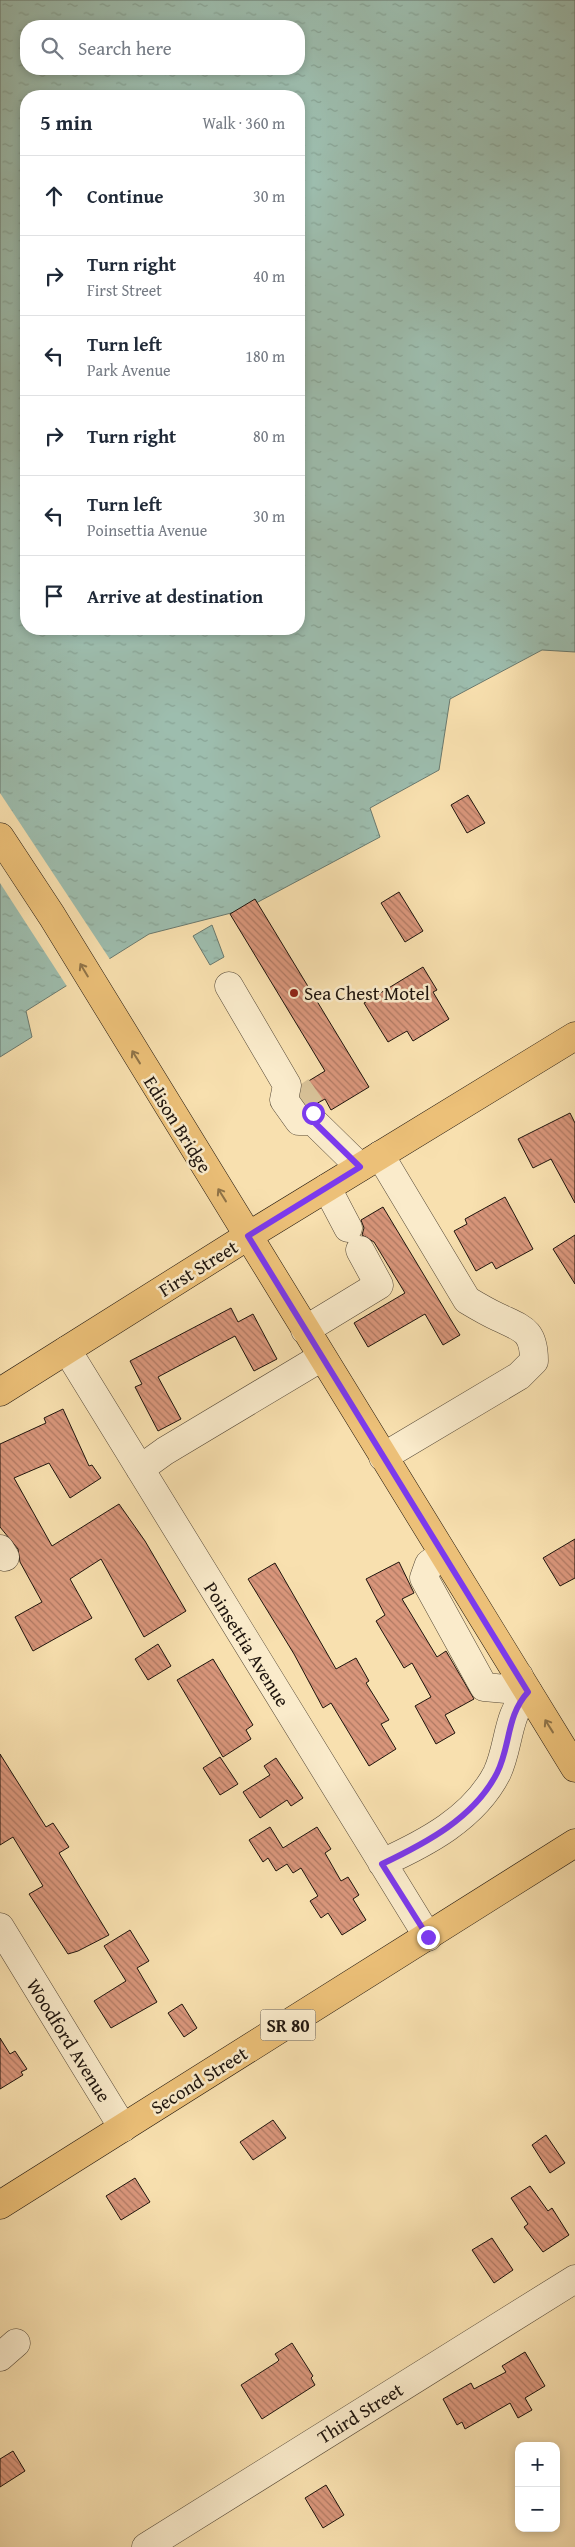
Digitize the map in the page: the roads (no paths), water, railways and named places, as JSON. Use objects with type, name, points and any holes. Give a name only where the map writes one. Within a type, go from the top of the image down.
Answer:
[{"type":"main road","name":"Edison Bridge","points":[[0,837],[52,916],[109,1012],[575,1768]]},
{"type":"main road","name":"First Street","points":[[0,1392],[370,1161],[573,1041]]},
{"type":"main road","name":"Second Street","points":[[0,2205],[575,1843]]},
{"type":"street","points":[[229,986],[302,1100],[370,1161],[467,1300],[482,1310],[520,1326],[529,1335],[534,1347],[534,1361],[519,1376],[383,1457]]},
{"type":"street","points":[[305,1330],[380,1285],[327,1188]]},
{"type":"street","name":"Poinsettia Avenue","points":[[67,1350],[428,1937]]},
{"type":"street","points":[[140,1469],[165,1451],[322,1357]]},
{"type":"street","points":[[382,1864],[427,1842],[473,1806],[497,1772],[523,1684]]},
{"type":"street","name":"Woodford Avenue","points":[[0,1927],[124,2128]]},
{"type":"street","name":"Third Street","points":[[146,2547],[575,2279]]},
{"type":"water","points":[[0,0],[575,0],[575,652],[542,650],[450,699],[439,770],[370,808],[380,837],[243,910],[149,934],[26,1011],[32,1037],[0,1057]]},
{"type":"water","points":[[212,925],[224,957],[210,965],[193,936]]},
{"type":"tunnel","points":[[297,1087],[311,1107]]},
{"type":"place","name":"Sea Chest Motel","points":[[294,993]]}]
